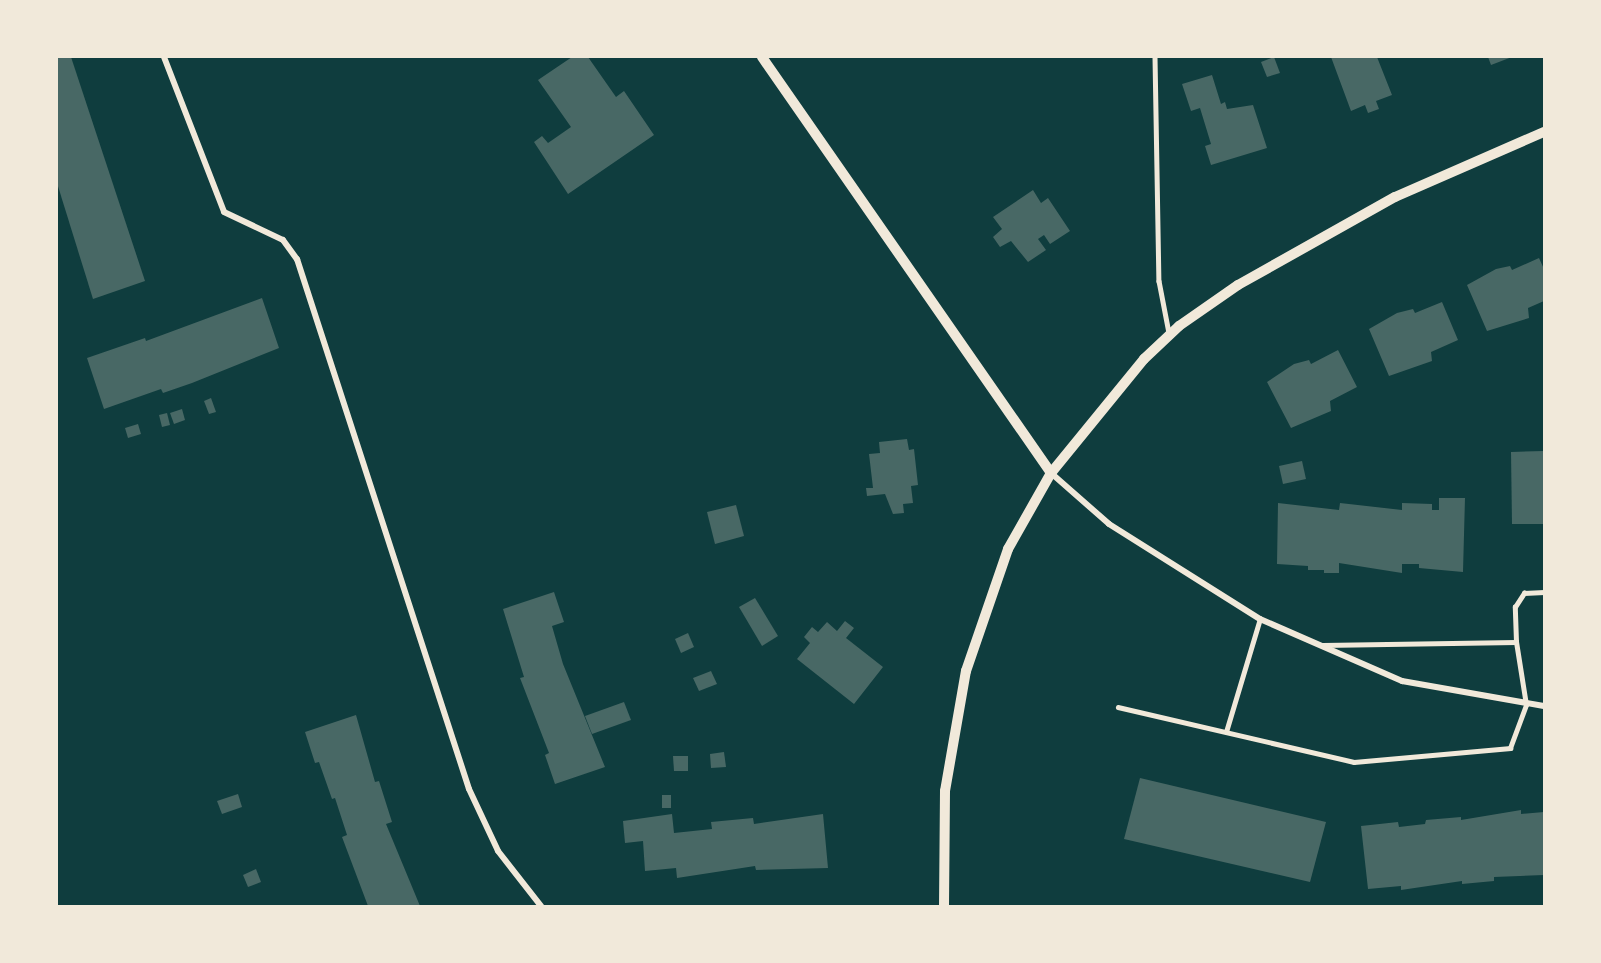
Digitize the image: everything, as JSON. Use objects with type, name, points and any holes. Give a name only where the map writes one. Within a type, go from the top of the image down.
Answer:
[{"type":"street","points":[[164,57],[224,212],[283,240],[297,260],[469,789],[498,851],[541,906]]},
{"type":"street","points":[[762,57],[1051,473],[1109,524],[1260,619],[1402,681],[1526,705],[1544,705]]},
{"type":"street","points":[[944,906],[945,791],[966,671],[1008,549],[1051,473],[1144,359],[1169,336],[1238,285],[1395,196],[1544,132]]},
{"type":"lane","points":[[1155,57],[1159,281],[1169,336]]},
{"type":"lane","points":[[1118,707],[1354,762],[1510,748],[1526,705],[1516,642],[1515,607],[1524,592],[1544,592]]},
{"type":"lane","points":[[1226,732],[1260,619]]},
{"type":"lane","points":[[1316,645],[1516,642]]},
{"type":"building","points":[[57,57],[71,57],[145,281],[93,299],[57,183]]},
{"type":"building","points":[[572,57],[588,57],[616,97],[624,91],[654,135],[568,194],[534,142],[542,136],[548,143],[571,127],[538,80]]},
{"type":"building","points":[[1274,57],[1280,73],[1267,77],[1261,62]]},
{"type":"building","points":[[1331,57],[1377,57],[1392,95],[1376,101],[1379,109],[1368,113],[1365,105],[1351,111]]},
{"type":"building","points":[[1488,57],[1512,57],[1491,65]]},
{"type":"building","points":[[1212,75],[1221,104],[1225,102],[1227,109],[1253,105],[1267,148],[1211,165],[1205,146],[1211,144],[1200,108],[1191,111],[1182,84]]},
{"type":"building","points":[[1033,190],[1041,203],[1048,198],[1070,231],[1050,244],[1044,235],[1038,239],[1046,250],[1028,262],[1011,241],[1000,247],[993,237],[1002,229],[993,217]]},
{"type":"building","points":[[1539,258],[1544,269],[1544,301],[1528,308],[1529,318],[1487,331],[1467,285],[1496,269],[1510,266],[1512,270]]},
{"type":"building","points":[[262,298],[279,348],[192,383],[163,393],[161,389],[104,409],[87,358],[145,338],[146,341]]},
{"type":"building","points":[[1442,302],[1458,340],[1431,352],[1432,361],[1389,376],[1369,329],[1397,313],[1413,309],[1415,313]]},
{"type":"building","points":[[1338,350],[1357,387],[1330,401],[1331,411],[1291,428],[1267,382],[1294,364],[1309,360],[1311,364]]},
{"type":"building","points":[[211,398],[216,412],[209,414],[204,401]]},
{"type":"building","points":[[182,409],[185,420],[174,424],[170,413]]},
{"type":"building","points":[[167,413],[170,425],[162,427],[159,415]]},
{"type":"building","points":[[138,424],[141,434],[128,438],[125,428]]},
{"type":"building","points":[[907,439],[909,450],[914,449],[918,485],[911,486],[913,503],[903,504],[904,513],[893,514],[885,494],[867,496],[866,488],[873,488],[869,454],[880,453],[879,442]]},
{"type":"building","points":[[1544,451],[1544,524],[1512,524],[1511,452]]},
{"type":"building","points":[[1302,461],[1306,479],[1283,484],[1279,466]]},
{"type":"building","points":[[1439,498],[1465,498],[1463,572],[1419,568],[1419,564],[1402,564],[1402,573],[1339,563],[1339,573],[1324,573],[1324,570],[1308,570],[1308,566],[1277,564],[1278,503],[1339,510],[1340,503],[1402,510],[1402,503],[1432,504],[1432,510],[1439,510]]},
{"type":"building","points":[[736,505],[744,536],[715,544],[707,512]]},
{"type":"building","points":[[554,592],[564,622],[552,626],[563,664],[605,767],[555,784],[545,755],[549,753],[520,678],[524,677],[503,609]]},
{"type":"building","points":[[755,598],[778,636],[762,646],[739,607]]},
{"type":"building","points":[[845,621],[854,628],[846,638],[883,667],[854,704],[797,659],[810,643],[804,637],[812,627],[818,632],[827,622],[837,631]]},
{"type":"building","points":[[688,633],[694,647],[681,653],[675,639]]},
{"type":"building","points":[[711,671],[717,684],[699,691],[693,678]]},
{"type":"building","points":[[624,702],[631,720],[592,734],[585,716]]},
{"type":"building","points":[[356,715],[375,782],[379,781],[392,822],[386,824],[420,906],[368,906],[342,837],[347,835],[335,798],[332,799],[319,762],[315,763],[305,732]]},
{"type":"building","points":[[724,752],[726,767],[711,768],[710,754]]},
{"type":"building","points":[[673,756],[688,756],[688,771],[674,771]]},
{"type":"building","points":[[1140,778],[1326,822],[1310,882],[1124,839]]},
{"type":"building","points":[[238,794],[242,807],[222,814],[217,801]]},
{"type":"building","points":[[662,795],[671,795],[671,808],[662,808]]},
{"type":"building","points":[[1521,810],[1521,814],[1544,812],[1544,875],[1494,877],[1494,881],[1462,884],[1462,881],[1401,890],[1401,886],[1368,889],[1361,826],[1398,822],[1399,827],[1425,824],[1426,820],[1461,817],[1461,820]]},
{"type":"building","points":[[672,814],[674,833],[712,829],[711,822],[753,818],[754,824],[823,814],[828,868],[756,870],[755,866],[677,878],[676,868],[645,871],[643,841],[625,843],[623,821]]},
{"type":"building","points":[[256,869],[261,882],[248,887],[243,875]]}]
